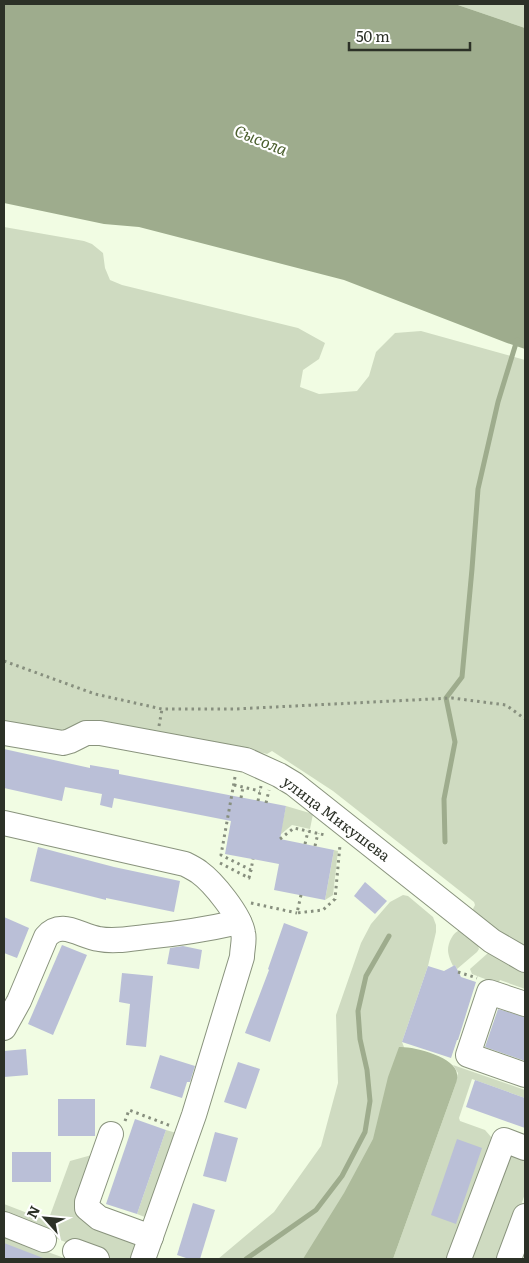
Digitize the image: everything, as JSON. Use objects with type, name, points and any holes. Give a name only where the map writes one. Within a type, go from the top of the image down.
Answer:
[{"type":"street","name":"улица Микушева","points":[[4,733],[63,743],[70,742],[86,733],[100,733],[246,760],[294,784],[492,941],[525,960]]},
{"type":"street","points":[[4,823],[185,864],[200,872],[214,887],[240,922],[244,933],[242,957],[188,1132],[143,1259]]},
{"type":"street","points":[[4,1028],[19,1001],[46,937],[52,930],[61,928],[98,939],[116,941],[195,932],[240,922]]},
{"type":"street","points":[[525,1004],[490,992],[468,1055],[525,1075]]},
{"type":"street","points":[[111,1134],[87,1208],[99,1218],[151,1237]]},
{"type":"street","points":[[459,1259],[504,1140],[525,1148]]},
{"type":"street","points":[[509,1259],[525,1216]]},
{"type":"street","points":[[4,1224],[44,1240]]},
{"type":"street","points":[[74,1251],[96,1259]]},
{"type":"path","points":[[4,661],[95,694],[162,709],[235,709],[452,698],[506,705],[525,719]]},
{"type":"path","points":[[236,777],[221,855],[251,870]]},
{"type":"path","points":[[234,786],[260,790]]},
{"type":"path","points":[[241,798],[243,787]]},
{"type":"path","points":[[280,839],[294,828],[326,835]]},
{"type":"path","points":[[305,844],[308,831]]},
{"type":"path","points":[[315,846],[318,833]]},
{"type":"path","points":[[301,895],[297,913],[323,910],[335,899],[341,840]]},
{"type":"path","points":[[216,861],[249,878],[253,859]]},
{"type":"path","points":[[111,1134],[119,1137],[129,1110],[188,1132]]},
{"type":"shaded area","points":[[455,4],[525,4],[525,28]]},
{"type":"shaded area","points":[[4,227],[92,244],[103,253],[105,268],[110,280],[122,285],[298,328],[325,343],[319,359],[303,370],[300,387],[319,394],[357,391],[369,376],[376,352],[395,333],[421,331],[525,360],[525,956],[471,913],[475,905],[474,902],[333,791],[272,751],[267,754],[247,749],[85,724],[71,726],[64,731],[4,721]]},
{"type":"shaded area","points":[[286,806],[313,814],[310,829],[292,825],[280,835]]},
{"type":"shaded area","points":[[334,850],[338,851],[333,895],[325,900]]},
{"type":"shaded area","points":[[403,895],[408,896],[433,917],[436,925],[428,966],[402,1042],[420,1088],[318,1259],[218,1259],[274,1212],[321,1146],[338,1083],[336,1015],[361,943],[371,924],[390,902]]},
{"type":"shaded area","points":[[460,930],[477,943],[479,949],[457,969],[452,964],[448,950],[451,938]]},
{"type":"shaded area","points":[[488,953],[492,953],[525,970],[525,989],[500,980],[496,988],[485,979],[472,974],[470,969]]},
{"type":"shaded area","points":[[399,1047],[414,1048],[442,1058],[455,1068],[457,1077],[393,1259],[303,1259],[344,1193],[373,1139],[388,1077]]},
{"type":"shaded area","points":[[453,1065],[525,1090],[525,1098],[472,1079],[459,1118],[460,1121],[485,1130],[492,1138],[447,1259],[393,1259],[455,1086],[458,1073]]},
{"type":"shaded area","points":[[166,1130],[180,1134],[150,1219],[137,1214]]},
{"type":"shaded area","points":[[506,1152],[525,1155],[525,1194],[501,1259],[466,1259]]},
{"type":"shaded area","points":[[99,1153],[80,1207],[137,1240],[133,1259],[111,1259],[4,1219],[4,1204],[48,1221],[70,1161]]},
{"type":"shaded area","points":[[4,1236],[67,1259],[4,1259]]},
{"type":"water","name":"Сысола","points":[[4,4],[455,4],[525,28],[525,349],[344,280],[139,227],[104,224],[4,203]]},
{"type":"building","points":[[4,749],[90,768],[90,765],[119,770],[119,774],[286,806],[280,839],[334,850],[325,900],[274,890],[279,864],[225,854],[231,821],[114,798],[112,808],[100,805],[102,794],[65,787],[62,801],[4,788]]},
{"type":"building","points":[[38,847],[114,867],[180,881],[174,912],[106,898],[106,900],[30,881]]},
{"type":"building","points":[[365,882],[387,901],[375,914],[354,896]]},
{"type":"building","points":[[4,917],[29,928],[17,958],[4,953]]},
{"type":"building","points":[[284,923],[308,932],[270,1042],[245,1033],[269,970]]},
{"type":"building","points":[[62,945],[87,955],[53,1035],[28,1024]]},
{"type":"building","points":[[183,946],[202,950],[199,969],[167,964],[170,948]]},
{"type":"building","points":[[455,965],[461,977],[476,982],[451,1058],[402,1042],[428,966],[444,971]]},
{"type":"building","points":[[122,973],[153,976],[146,1047],[126,1045],[130,1004],[119,1002]]},
{"type":"building","points":[[498,1009],[525,1017],[525,1061],[485,1047]]},
{"type":"building","points":[[26,1049],[28,1075],[4,1077],[4,1051]]},
{"type":"building","points":[[160,1055],[195,1066],[182,1098],[150,1088]]},
{"type":"building","points":[[238,1062],[260,1069],[246,1109],[224,1102]]},
{"type":"building","points":[[475,1080],[525,1098],[525,1128],[466,1107]]},
{"type":"building","points":[[58,1099],[95,1099],[95,1136],[58,1136]]},
{"type":"building","points":[[135,1119],[166,1130],[137,1214],[106,1204]]},
{"type":"building","points":[[215,1132],[238,1138],[226,1182],[203,1176]]},
{"type":"building","points":[[457,1139],[482,1148],[456,1224],[431,1215]]},
{"type":"building","points":[[12,1152],[51,1152],[51,1182],[12,1182]]},
{"type":"building","points":[[193,1203],[215,1210],[200,1259],[189,1259],[177,1255]]},
{"type":"building","points":[[4,1243],[43,1258],[43,1259],[4,1259]]},
{"type":"waterway","points":[[445,842],[444,799],[455,742],[446,698],[462,677],[478,489],[498,402],[517,340]]},
{"type":"waterway","points":[[246,1259],[316,1210],[342,1176],[365,1132],[370,1101],[367,1070],[360,1039],[358,1011],[366,976],[389,936]]}]
